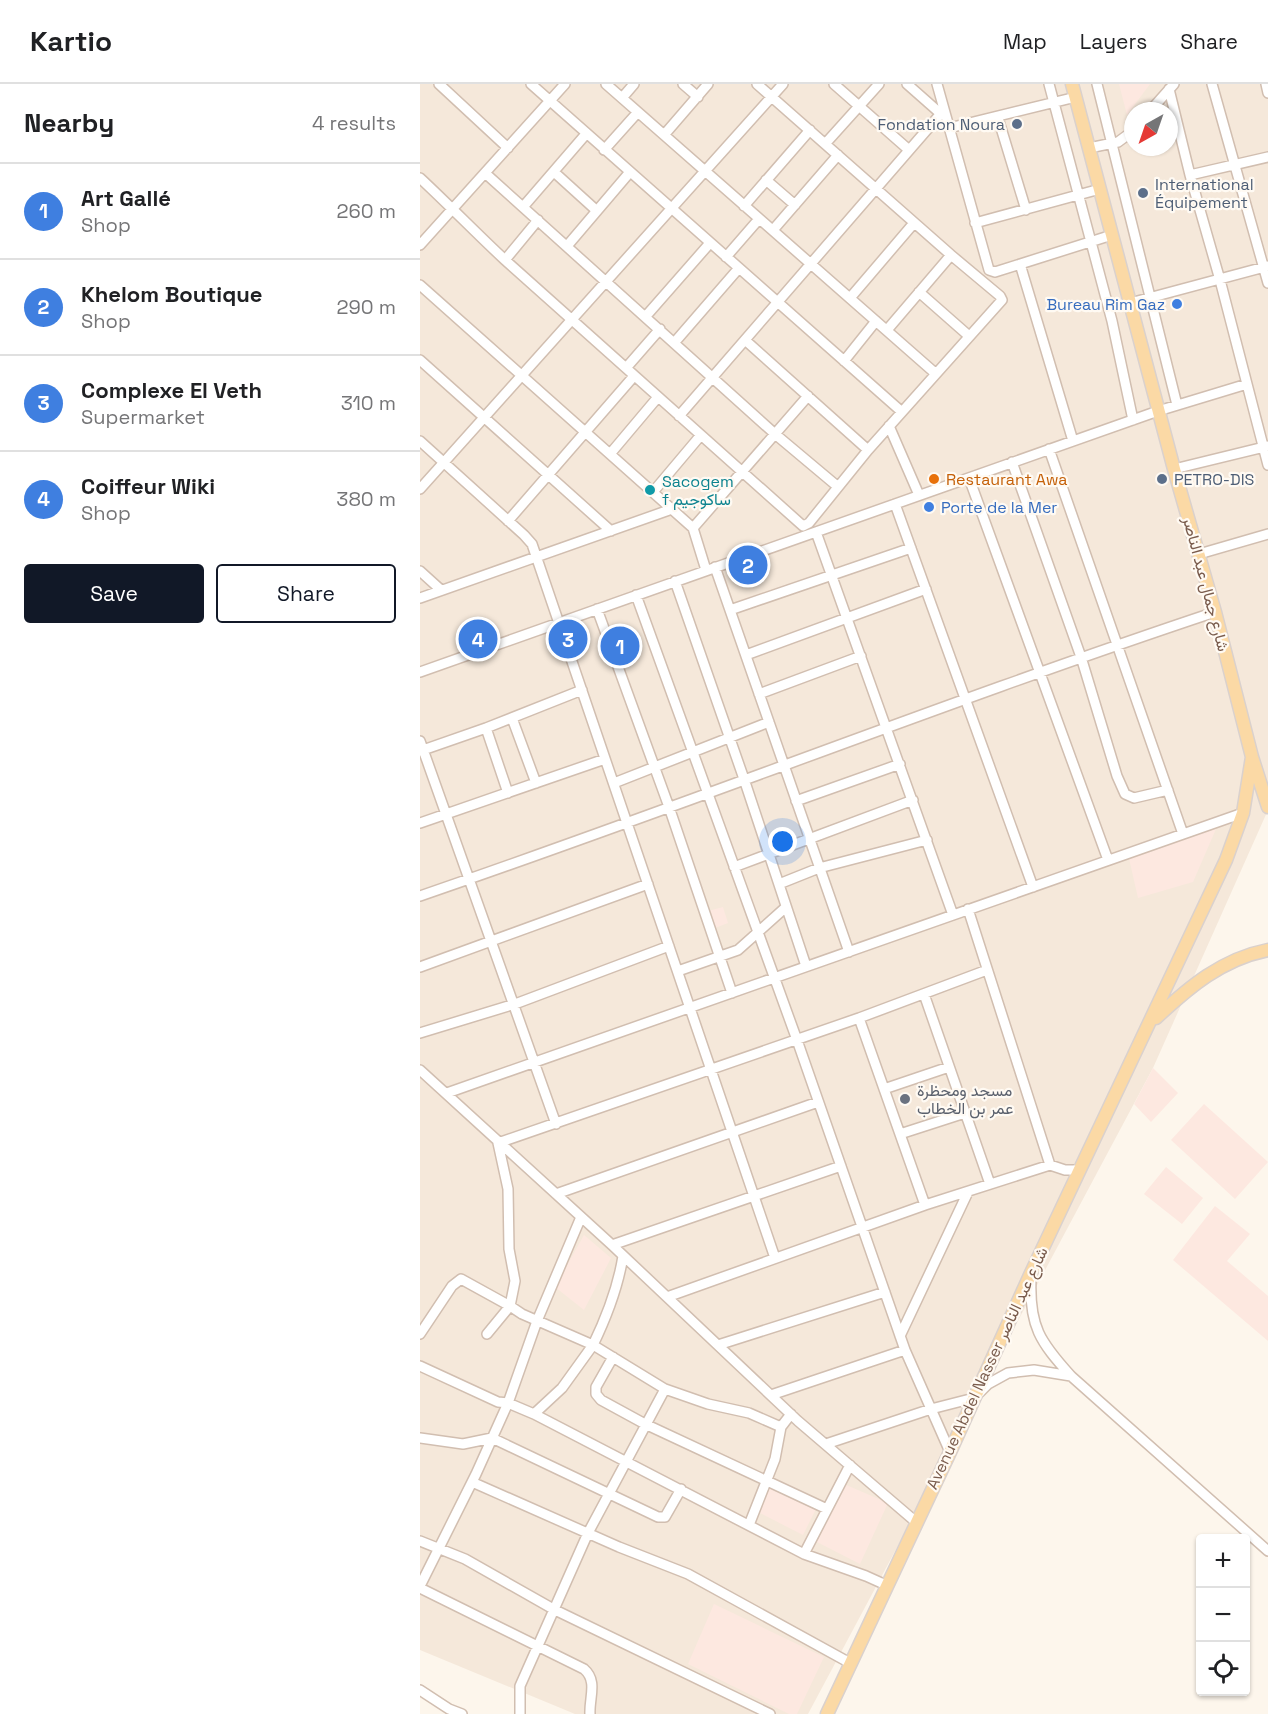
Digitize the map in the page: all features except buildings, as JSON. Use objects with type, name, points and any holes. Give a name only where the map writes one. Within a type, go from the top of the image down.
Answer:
[{"type":"main road","name":"شارع جمال عبد الناصر","points":[[1072,84],[1158,411],[1215,612],[1252,757],[1268,807]]},
{"type":"main road","name":"شارع جمال عبد الناصر","points":[[1150,1023],[1226,860],[1243,813],[1252,757]]},
{"type":"main road","points":[[1150,1023],[1201,979],[1229,962],[1268,950]]},
{"type":"main road","name":"Avenue Abdel Nasser شارع عبد الناصر","points":[[826,1714],[950,1452],[1079,1170],[1150,1023]]},
{"type":"street","points":[[439,84],[508,148]]},
{"type":"street","points":[[531,84],[902,412]]},
{"type":"street","points":[[420,245],[565,84]]},
{"type":"street","points":[[606,84],[936,373]]},
{"type":"street","points":[[622,98],[634,84]]},
{"type":"street","points":[[683,84],[698,97]]},
{"type":"street","points":[[664,135],[708,84]]},
{"type":"street","points":[[420,178],[505,260],[803,526],[809,523],[868,450],[1000,303],[1001,297],[757,84]]},
{"type":"street","points":[[420,489],[783,84]]},
{"type":"street","points":[[834,84],[909,150]]},
{"type":"street","points":[[825,144],[879,84]]},
{"type":"street","points":[[907,84],[942,112]]},
{"type":"street","points":[[937,84],[942,112],[949,128],[989,270],[995,272],[1112,235]]},
{"type":"street","points":[[1049,84],[1112,321],[1133,420]]},
{"type":"street","points":[[1096,84],[1177,405]]},
{"type":"street","points":[[1212,84],[1266,266],[1268,283]]},
{"type":"street","points":[[1266,84],[1268,93]]},
{"type":"street","points":[[1158,102],[1172,87]]},
{"type":"street","points":[[1172,87],[1190,175],[1265,446],[1268,465]]},
{"type":"street","points":[[949,128],[998,118],[1076,97]]},
{"type":"street","points":[[604,150],[638,112]]},
{"type":"street","points":[[679,416],[942,112]]},
{"type":"street","points":[[998,118],[1026,210]]},
{"type":"street","points":[[744,206],[810,130]]},
{"type":"street","points":[[523,207],[586,134]]},
{"type":"street","points":[[1089,148],[1118,142],[1124,138]]},
{"type":"street","points":[[773,231],[838,156]]},
{"type":"street","points":[[1190,175],[1268,157]]},
{"type":"street","points":[[554,172],[597,211]]},
{"type":"street","points":[[567,246],[630,172]]},
{"type":"street","points":[[485,173],[775,434],[837,486]]},
{"type":"street","points":[[766,180],[795,205]]},
{"type":"street","points":[[975,223],[1100,189]]},
{"type":"street","points":[[726,257],[759,219]]},
{"type":"street","points":[[505,260],[538,220]]},
{"type":"street","points":[[850,298],[914,223]]},
{"type":"street","points":[[646,316],[710,243]]},
{"type":"street","points":[[887,330],[951,255]]},
{"type":"street","points":[[1020,264],[1073,441]]},
{"type":"street","points":[[1130,303],[1266,266]]},
{"type":"street","points":[[674,342],[739,268]]},
{"type":"street","points":[[420,285],[693,528],[730,610],[849,952]]},
{"type":"street","points":[[919,292],[969,336]]},
{"type":"street","points":[[844,361],[876,321]]},
{"type":"street","points":[[626,368],[660,329]]},
{"type":"street","points":[[745,340],[868,450]]},
{"type":"street","points":[[420,360],[611,531]]},
{"type":"street","points":[[508,521],[634,376]]},
{"type":"street","points":[[420,672],[1049,449],[1158,411],[1246,384]]},
{"type":"street","points":[[693,528],[808,396]]},
{"type":"street","points":[[610,454],[658,397]]},
{"type":"street","points":[[889,426],[920,495]]},
{"type":"street","points":[[653,492],[700,435]]},
{"type":"street","points":[[420,441],[532,544],[776,1258]]},
{"type":"street","points":[[1174,469],[1265,446]]},
{"type":"street","points":[[1049,449],[1183,834]]},
{"type":"street","points":[[1012,462],[1125,794],[1134,798],[1168,790]]},
{"type":"street","points":[[969,478],[1108,860]]},
{"type":"street","points":[[895,504],[1033,887]]},
{"type":"street","points":[[420,598],[672,509]]},
{"type":"street","points":[[816,532],[953,915]]},
{"type":"street","points":[[1199,554],[1268,534]]},
{"type":"street","points":[[730,610],[911,548]]},
{"type":"street","points":[[420,571],[441,590]]},
{"type":"street","points":[[675,581],[806,966]]},
{"type":"street","points":[[746,655],[926,589]]},
{"type":"street","points":[[636,595],[797,1040],[905,1350],[950,1452]]},
{"type":"street","points":[[597,609],[669,807],[732,993]]},
{"type":"street","points":[[420,896],[628,823],[783,764],[1080,657],[1215,612]]},
{"type":"street","points":[[759,694],[861,656]]},
{"type":"street","points":[[556,1124],[536,1062],[421,747],[486,728],[582,690]]},
{"type":"street","points":[[512,718],[536,783]]},
{"type":"street","points":[[614,783],[769,722]]},
{"type":"street","points":[[486,728],[508,793]]},
{"type":"street","points":[[420,823],[605,759]]},
{"type":"street","points":[[796,801],[900,764]]},
{"type":"street","points":[[734,867],[913,800]]},
{"type":"street","points":[[447,1094],[1243,813]]},
{"type":"street","points":[[779,884],[819,868],[927,840]]},
{"type":"street","points":[[420,967],[648,884]]},
{"type":"street","points":[[678,971],[738,950],[786,907]]},
{"type":"street","points":[[968,909],[1050,1165]]},
{"type":"street","points":[[420,1033],[515,1004],[669,946]]},
{"type":"street","points":[[498,1143],[797,1040],[987,970]]},
{"type":"street","points":[[924,994],[990,1184]]},
{"type":"street","points":[[859,1018],[925,1205]]},
{"type":"street","points":[[884,1089],[949,1067]]},
{"type":"street","points":[[420,1070],[612,1245],[791,1414],[916,1522]]},
{"type":"street","points":[[556,1194],[818,1102]]},
{"type":"street","points":[[900,1134],[965,1113]]},
{"type":"street","points":[[487,1334],[510,1306],[514,1281],[509,1249],[508,1189],[498,1143]]},
{"type":"street","points":[[667,1297],[925,1205],[1050,1165],[1065,1170],[1079,1170]]},
{"type":"street","points":[[612,1245],[841,1166]]},
{"type":"street","points":[[900,1336],[968,1192]]},
{"type":"street","points":[[581,1217],[537,1321],[508,1403],[420,1587],[584,1669],[589,1673],[594,1687],[590,1700],[590,1714]]},
{"type":"street","points":[[534,1414],[562,1388],[593,1346],[609,1311],[619,1280],[623,1256]]},
{"type":"street","points":[[1031,1273],[1031,1310],[1039,1336],[1048,1350],[1071,1376],[1268,1551]]},
{"type":"street","points":[[420,1334],[452,1286],[461,1279],[537,1321],[593,1346],[665,1389],[708,1404],[749,1413],[781,1427]]},
{"type":"street","points":[[718,1346],[885,1292]]},
{"type":"street","points":[[771,1395],[905,1350]]},
{"type":"street","points":[[613,1358],[596,1387],[596,1394],[601,1400],[645,1424],[828,1509]]},
{"type":"street","points":[[420,1366],[498,1402],[508,1403],[534,1414],[804,1554],[886,1585]]},
{"type":"street","points":[[826,1444],[931,1409],[974,1398],[988,1384],[1008,1373],[1034,1370],[1071,1376]]},
{"type":"street","points":[[520,1714],[519,1686],[539,1647],[588,1533],[665,1389]]},
{"type":"street","points":[[749,1525],[775,1459],[781,1427],[791,1414]]},
{"type":"street","points":[[420,1438],[463,1444],[492,1438],[662,1518],[681,1490]]},
{"type":"street","points":[[804,1554],[850,1465]]},
{"type":"street","points":[[472,1482],[688,1574],[850,1663]]},
{"type":"street","points":[[420,1541],[465,1559],[555,1610],[770,1714]]},
{"type":"street","points":[[420,1690],[449,1709],[462,1714]]},
{"type":"shaded area","points":[[420,84],[1268,84],[1268,810],[1153,1068],[808,1714],[575,1714],[420,1650]]},
{"type":"shaded area","points":[[1119,84],[1150,84],[1137,102],[1124,103]]},
{"type":"shaded area","points":[[1216,829],[1193,882],[1138,898],[1128,854]]},
{"type":"shaded area","points":[[723,907],[728,923],[715,928],[708,911]]},
{"type":"shaded area","points":[[1153,1068],[1178,1093],[1151,1122],[1134,1104]]},
{"type":"shaded area","points":[[1204,1104],[1268,1162],[1235,1199],[1171,1140]]},
{"type":"shaded area","points":[[1166,1167],[1203,1198],[1182,1224],[1144,1194]]},
{"type":"shaded area","points":[[1215,1206],[1250,1234],[1227,1261],[1268,1296],[1268,1341],[1173,1260]]},
{"type":"shaded area","points":[[584,1235],[611,1258],[584,1310],[555,1287]]},
{"type":"shaded area","points":[[844,1484],[888,1503],[860,1564],[817,1542]]},
{"type":"shaded area","points":[[769,1487],[816,1509],[803,1535],[756,1511]]},
{"type":"shaded area","points":[[714,1604],[824,1657],[797,1714],[789,1714],[688,1664]]},
{"type":"place","name":"Fondation Noura","points":[[1017,124]]},
{"type":"place","name":"International Équipement","points":[[1143,193]]},
{"type":"place","name":"Bureau Rim Gaz","points":[[1177,304]]},
{"type":"place","name":"Restaurant Awa","points":[[934,479]]},
{"type":"place","name":"PETRO-DIS","points":[[1162,479]]},
{"type":"place","name":"Sacogem f ساكوجيم","points":[[650,490]]},
{"type":"place","name":"Porte de la Mer","points":[[929,507]]},
{"type":"place","name":"Khelom Boutique","points":[[748,565]]},
{"type":"place","name":"Coiffeur Wiki","points":[[478,639]]},
{"type":"place","name":"Complexe El Veth","points":[[568,639]]},
{"type":"place","name":"Art Gallé","points":[[620,646]]},
{"type":"place","name":"مسجد ومحظرة عمر بن الخطاب","points":[[905,1099]]}]
